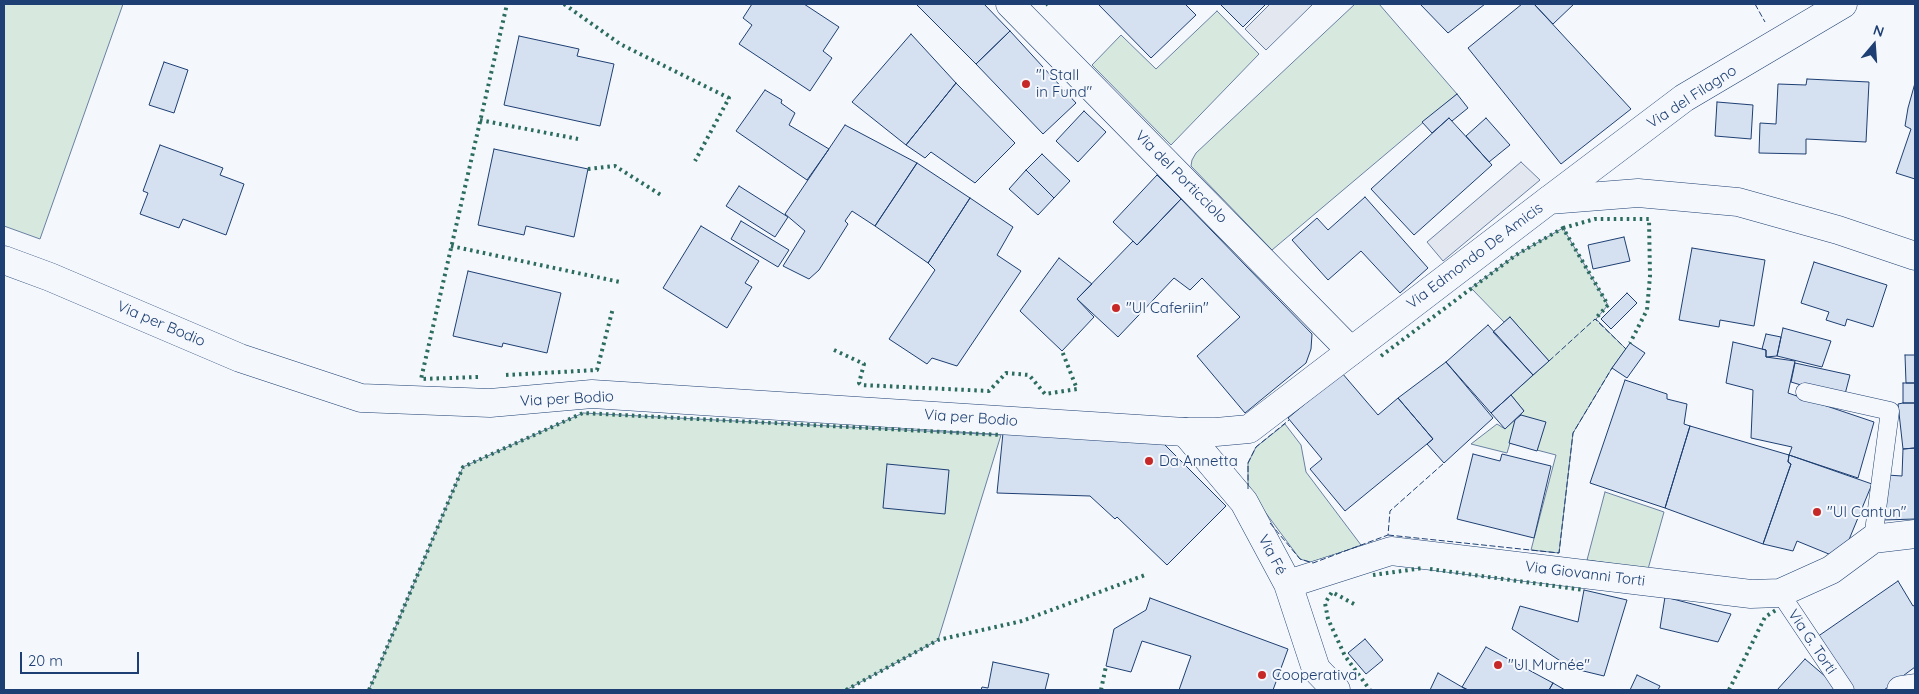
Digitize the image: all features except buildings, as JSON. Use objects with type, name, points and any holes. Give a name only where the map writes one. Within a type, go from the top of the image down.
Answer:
[{"type":"street","name":"Via del Porticciolo","points":[[1010,4],[1351,351]]},
{"type":"street","name":"Via del Filagno","points":[[1549,200],[1684,98],[1842,4]]},
{"type":"street","name":"Via Edmondo De Amicis","points":[[1185,432],[1250,429],[1549,200],[1638,193],[1738,202],[1838,230],[1915,256]]},
{"type":"street","name":"Via per Bodio","points":[[4,260],[50,277],[240,358],[361,398],[490,404],[592,394],[1185,432]]},
{"type":"street","name":"Via Fé","points":[[1185,432],[1244,502],[1288,584],[1312,680],[1336,690]]},
{"type":"street","name":"Via Giovanni Torti","points":[[1288,584],[1391,551],[1751,594],[1780,593],[1831,570],[1873,539],[1915,534]]},
{"type":"street","points":[[1901,690],[1915,688]]},
{"type":"lane","points":[[1805,392],[1890,411],[1873,539]]},
{"type":"lane","name":"Via G. Torti","points":[[1780,593],[1845,690]]},
{"type":"shaded area","points":[[4,4],[123,4],[40,239],[4,226]]},
{"type":"shaded area","points":[[1270,4],[1313,4],[1266,50],[1245,29]]},
{"type":"shaded area","points":[[1355,4],[1379,4],[1457,94],[1272,250],[1191,166],[1192,160],[1196,153]]},
{"type":"shaded area","points":[[1217,11],[1259,54],[1171,145],[1092,65],[1121,35],[1156,69]]},
{"type":"shaded area","points":[[1521,162],[1540,180],[1443,261],[1427,242]]},
{"type":"shaded area","points":[[1563,228],[1608,305],[1596,319],[1626,349],[1612,368],[1573,433],[1559,553],[1531,550],[1556,455],[1510,443],[1507,453],[1471,444],[1497,424],[1505,429],[1524,411],[1511,395],[1549,361],[1510,317],[1504,322],[1471,288],[1516,255]]},
{"type":"shaded area","points":[[583,413],[1001,435],[938,640],[846,690],[369,690],[463,467]]},
{"type":"shaded area","points":[[1285,424],[1301,445],[1306,472],[1361,545],[1313,563],[1300,559],[1248,489],[1248,463],[1256,447]]},
{"type":"shaded area","points":[[1605,492],[1664,512],[1648,569],[1587,560]]},
{"type":"hedge","points":[[478,377],[421,379],[507,4]]},
{"type":"hedge","points":[[564,4],[620,44],[729,98],[695,161]]},
{"type":"hedge","points":[[480,120],[578,139]]},
{"type":"hedge","points":[[588,169],[615,166],[661,195]]},
{"type":"hedge","points":[[1563,228],[1595,219],[1649,219],[1650,276],[1647,310],[1630,343]]},
{"type":"hedge","points":[[1381,356],[1516,255],[1563,228],[1608,305],[1595,319]]},
{"type":"hedge","points":[[451,246],[620,282]]},
{"type":"hedge","points":[[506,375],[597,370],[613,308]]},
{"type":"hedge","points":[[834,350],[864,364],[859,383],[861,385],[989,391],[1006,373],[1029,375],[1045,394],[1077,389],[1062,351]]},
{"type":"hedge","points":[[369,690],[463,467],[583,413],[1001,435]]},
{"type":"hedge","points":[[1373,575],[1423,568]]},
{"type":"hedge","points":[[1430,569],[1584,590]]},
{"type":"hedge","points":[[846,690],[938,640],[1022,621],[1145,575]]},
{"type":"hedge","points":[[1354,604],[1332,592],[1325,603],[1328,619],[1345,656],[1370,690]]},
{"type":"hedge","points":[[1729,690],[1765,617],[1776,610]]},
{"type":"hedge","points":[[1101,690],[1106,666]]},
{"type":"fence","points":[[1755,4],[1765,22]]},
{"type":"fence","points":[[1549,361],[1595,319],[1626,349]]},
{"type":"fence","points":[[1388,535],[1559,553],[1573,433],[1612,368]]},
{"type":"fence","points":[[1248,489],[1248,463],[1256,447],[1289,420]]},
{"type":"fence","points":[[1270,523],[1300,559],[1313,563],[1388,535],[1390,511],[1444,463]]},
{"type":"place","name":"\"I Stall in Fund\"","points":[[1026,84]]},
{"type":"place","name":"\"Ul Caferiin\"","points":[[1116,308]]},
{"type":"place","name":"Da Annetta","points":[[1149,461]]},
{"type":"place","name":"\"Ul Cantun\"","points":[[1817,512]]},
{"type":"place","name":"\"Ul Murnée\"","points":[[1498,665]]},
{"type":"place","name":"Cooperativa","points":[[1262,675]]}]
